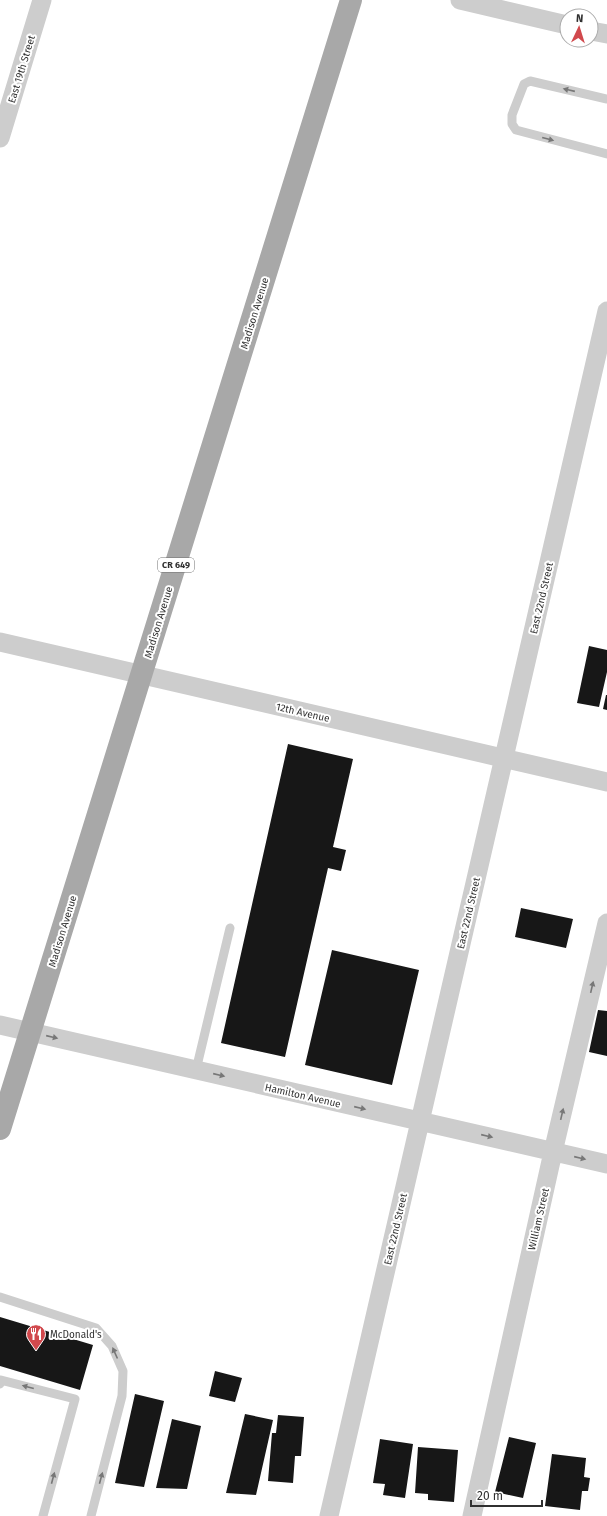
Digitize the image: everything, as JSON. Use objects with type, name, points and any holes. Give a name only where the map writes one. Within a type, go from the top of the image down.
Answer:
[{"type":"main road","name":"Madison Avenue","points":[[0,1129],[351,0]]},
{"type":"street","name":"East 19th Street","points":[[0,138],[42,0]]},
{"type":"street","points":[[460,0],[559,23]]},
{"type":"street","name":"East 22nd Street","points":[[329,1516],[607,311]]},
{"type":"street","name":"12th Avenue","points":[[0,642],[607,782]]},
{"type":"street","name":"William Street","points":[[472,1516],[553,1152],[607,923]]},
{"type":"street","name":"Hamilton Avenue","points":[[0,1026],[607,1164]]},
{"type":"lane","points":[[607,99],[530,81],[524,84],[512,115],[512,124],[516,130],[607,154]]},
{"type":"lane","points":[[196,1070],[230,928]]},
{"type":"lane","points":[[0,1297],[96,1328],[112,1346],[123,1371],[122,1396],[91,1516]]},
{"type":"lane","points":[[0,1384],[1,1380],[75,1399],[42,1516]]},
{"type":"building","points":[[589,646],[607,650],[607,672],[599,707],[577,703]]},
{"type":"building","points":[[607,695],[607,710],[603,709]]},
{"type":"building","points":[[288,744],[353,759],[333,847],[346,850],[341,871],[328,868],[285,1057],[221,1043]]},
{"type":"building","points":[[521,908],[573,919],[566,948],[515,937]]},
{"type":"building","points":[[332,950],[419,970],[392,1085],[305,1065]]},
{"type":"building","points":[[598,1010],[607,1011],[607,1056],[589,1052]]},
{"type":"building","points":[[0,1317],[93,1345],[80,1390],[0,1366]]},
{"type":"building","points":[[215,1371],[242,1378],[235,1402],[209,1396]]},
{"type":"building","points":[[135,1394],[164,1401],[144,1487],[115,1483]]},
{"type":"building","points":[[245,1414],[273,1420],[256,1495],[226,1493]]},
{"type":"building","points":[[278,1415],[304,1417],[301,1456],[295,1456],[293,1483],[268,1481],[272,1433],[276,1433]]},
{"type":"building","points":[[172,1419],[201,1426],[187,1489],[156,1488]]},
{"type":"building","points":[[509,1437],[536,1443],[523,1498],[495,1492]]},
{"type":"building","points":[[380,1439],[413,1444],[405,1498],[383,1495],[385,1484],[373,1483]]},
{"type":"building","points":[[418,1447],[458,1450],[454,1502],[428,1500],[428,1494],[415,1493]]},
{"type":"building","points":[[552,1454],[586,1458],[584,1477],[590,1478],[588,1491],[582,1491],[580,1510],[545,1506]]},
{"type":"place","name":"McDonald's","points":[[36,1351]]}]
